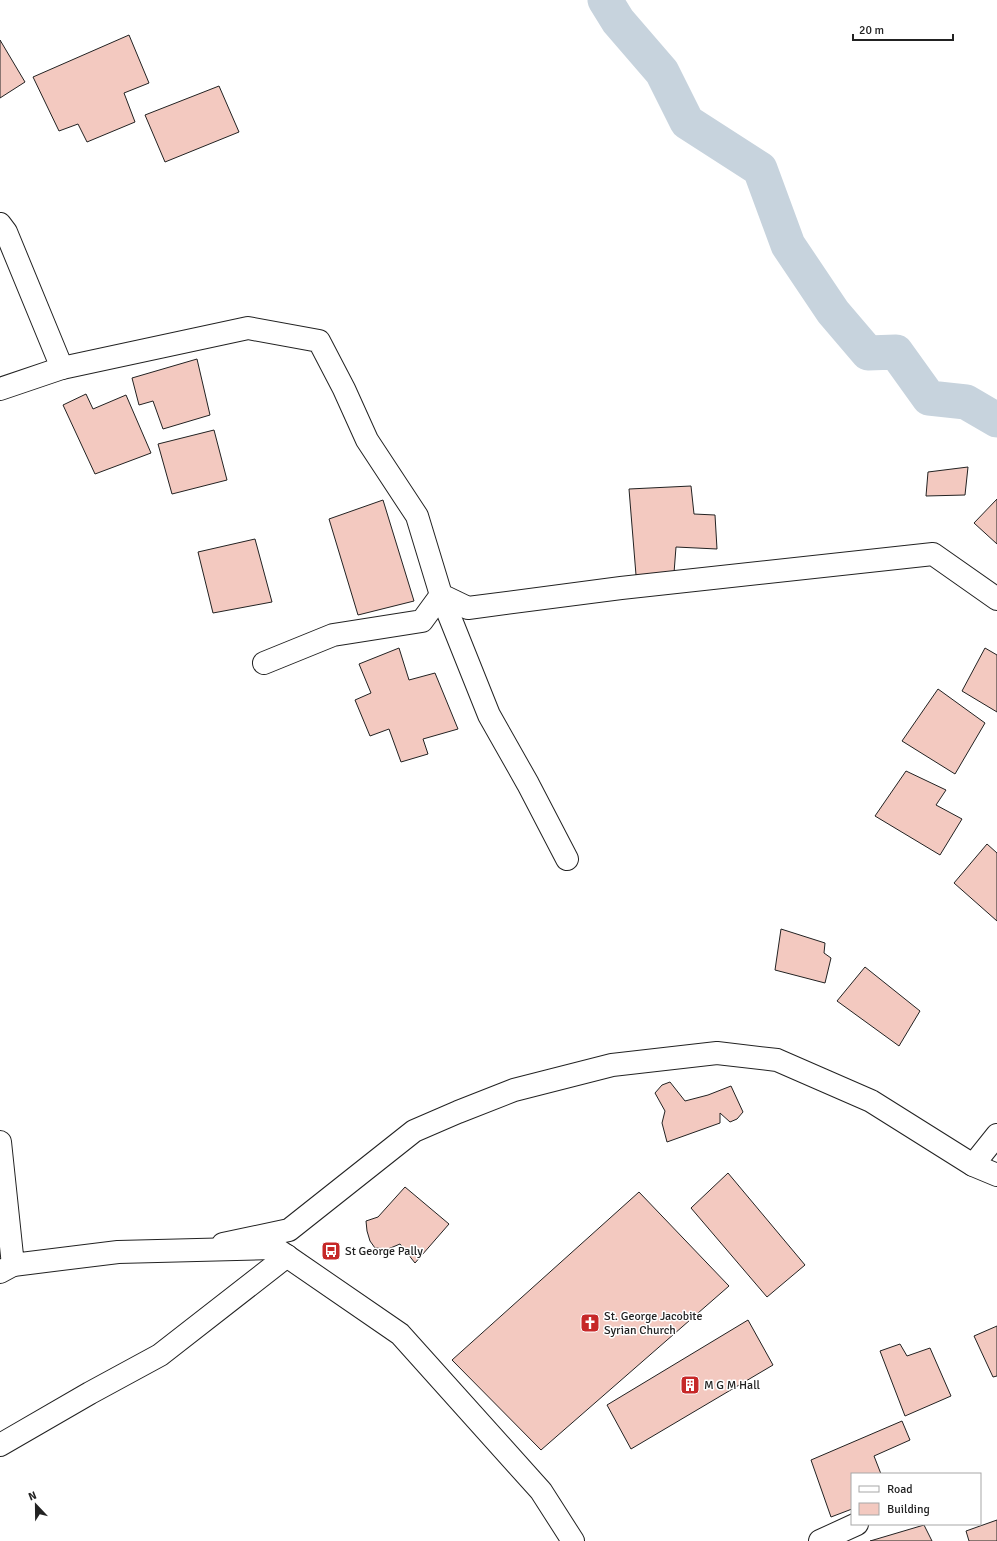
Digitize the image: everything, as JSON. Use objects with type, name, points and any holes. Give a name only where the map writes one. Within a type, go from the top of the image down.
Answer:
[{"type":"street","points":[[0,224],[6,232],[62,368]]},
{"type":"street","points":[[0,389],[62,368],[248,328],[319,341],[344,389],[367,440],[417,516],[441,595],[488,715],[528,784],[567,859]]},
{"type":"street","points":[[441,595],[468,608],[621,588],[932,554],[997,599]]},
{"type":"street","points":[[264,663],[333,635],[422,622],[441,595]]},
{"type":"street","points":[[190,1250],[289,1230],[414,1131],[507,1093],[612,1065],[717,1053],[777,1060],[871,1101],[973,1165],[997,1175]]},
{"type":"street","points":[[973,1165],[997,1135]]},
{"type":"street","points":[[0,1142],[7,1268],[118,1252],[274,1248],[400,1334],[541,1491],[573,1541]]},
{"type":"street","points":[[0,1445],[90,1392],[160,1355],[287,1256]]},
{"type":"street","points":[[820,1541],[855,1525]]},
{"type":"building","points":[[129,35],[149,83],[124,93],[135,122],[87,142],[78,124],[59,131],[33,77]]},
{"type":"building","points":[[0,40],[25,82],[0,98]]},
{"type":"building","points":[[219,86],[239,132],[165,162],[145,115]]},
{"type":"building","points":[[197,359],[210,415],[163,429],[153,401],[139,405],[132,378]]},
{"type":"building","points":[[86,394],[93,409],[126,395],[151,453],[95,474],[63,405]]},
{"type":"building","points":[[214,430],[227,480],[172,494],[158,444]]},
{"type":"building","points":[[968,467],[965,495],[926,496],[928,472]]},
{"type":"building","points":[[691,486],[694,514],[715,515],[717,549],[676,547],[674,573],[636,575],[629,489]]},
{"type":"building","points":[[997,499],[997,544],[974,523]]},
{"type":"building","points":[[383,500],[414,601],[358,615],[329,519]]},
{"type":"building","points":[[255,539],[272,602],[213,613],[198,552]]},
{"type":"building","points":[[399,648],[409,680],[435,673],[458,729],[423,739],[428,754],[401,762],[389,729],[370,736],[355,700],[371,693],[359,664]]},
{"type":"building","points":[[985,648],[997,655],[997,712],[962,691]]},
{"type":"building","points":[[938,689],[985,723],[955,774],[902,741]]},
{"type":"building","points":[[906,771],[946,790],[936,805],[962,819],[940,855],[875,816]]},
{"type":"building","points":[[987,844],[997,853],[997,921],[954,883]]},
{"type":"building","points":[[781,929],[825,943],[824,953],[831,958],[825,983],[775,970]]},
{"type":"building","points":[[865,967],[920,1011],[899,1046],[837,1001]]},
{"type":"building","points":[[670,1082],[685,1101],[708,1095],[731,1086],[743,1112],[737,1119],[730,1122],[720,1113],[720,1123],[667,1142],[662,1123],[665,1111],[655,1093],[662,1085]]},
{"type":"building","points":[[728,1173],[805,1265],[767,1297],[691,1208]]},
{"type":"building","points":[[405,1187],[449,1224],[415,1263],[400,1244],[388,1249],[375,1248],[370,1241],[367,1231],[366,1221],[378,1217]]},
{"type":"building","name":"St. George Jacobite Syrian Church","points":[[639,1192],[729,1286],[541,1450],[452,1360]]},
{"type":"building","name":"M G M Hall","points":[[748,1320],[773,1365],[631,1449],[607,1405]]},
{"type":"building","points":[[997,1326],[997,1376],[993,1377],[974,1336]]},
{"type":"building","points":[[900,1344],[907,1356],[930,1348],[951,1396],[905,1416],[880,1351]]},
{"type":"building","points":[[902,1421],[910,1440],[874,1456],[881,1473],[851,1473],[851,1509],[831,1517],[811,1460]]},
{"type":"building","points":[[997,1520],[997,1541],[969,1541],[966,1531]]},
{"type":"building","points":[[924,1525],[932,1541],[870,1541]]},
{"type":"waterway","points":[[605,0],[618,21],[662,72],[687,122],[760,169],[788,245],[833,312],[868,353],[896,352],[929,398],[966,402],[997,420]]},
{"type":"place","name":"St George Pally","points":[[331,1251]]},
{"type":"place","name":"St. George Jacobite Syrian Church","points":[[590,1323]]},
{"type":"place","name":"M G M Hall","points":[[690,1385]]}]
